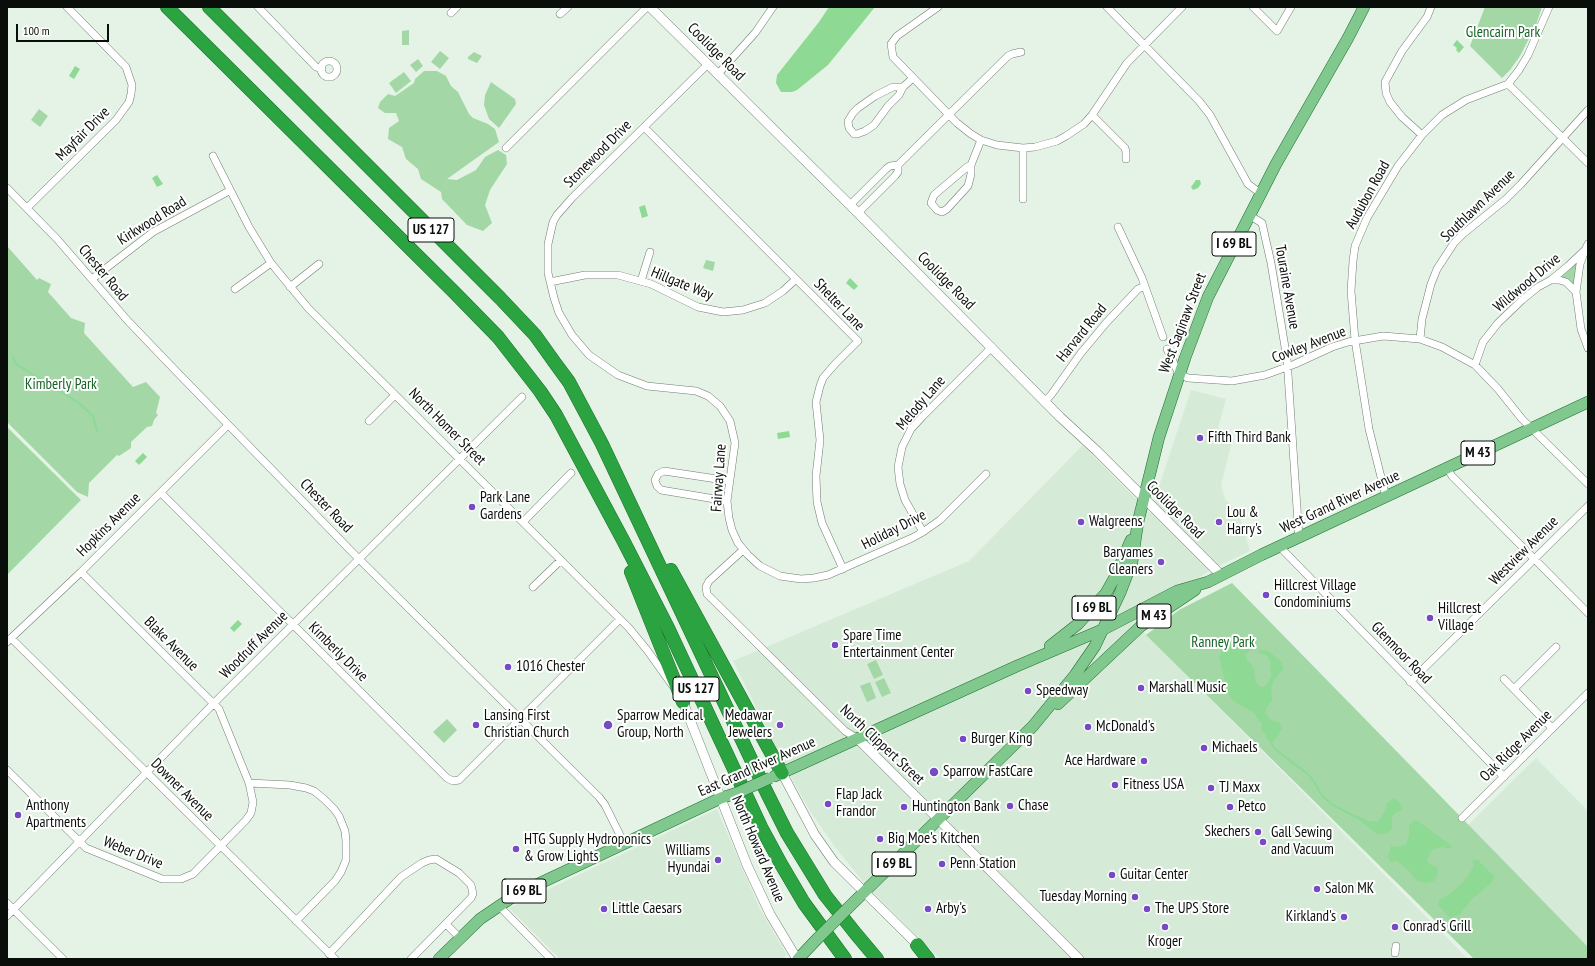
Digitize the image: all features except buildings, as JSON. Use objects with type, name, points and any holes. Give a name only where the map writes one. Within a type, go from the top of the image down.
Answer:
[{"type":"highway","name":"US 127","points":[[167,7],[498,337],[518,361],[556,414],[664,621],[770,845],[804,903],[845,959]]},
{"type":"highway","name":"US 127","points":[[209,7],[500,298],[535,335],[569,382],[589,417],[619,479],[787,833],[825,895],[878,959]]},
{"type":"highway","points":[[556,414],[619,542],[683,702]]},
{"type":"highway","points":[[619,479],[712,644],[782,773]]},
{"type":"highway","points":[[918,945],[928,959]]},
{"type":"main road","name":"West Saginaw Street","points":[[1104,628],[1132,562],[1138,522],[1159,438],[1179,374],[1208,297],[1260,193],[1364,7]]},
{"type":"main road","name":"West Grand River Avenue","points":[[1104,628],[1177,591],[1208,582],[1298,538],[1588,402]]},
{"type":"main road","name":"I 69 BL","points":[[1017,666],[1066,635],[1093,609],[1113,582],[1138,522]]},
{"type":"main road","name":"M 43","points":[[1033,726],[1140,626],[1208,582]]},
{"type":"main road","name":"East Grand River Avenue","points":[[442,958],[480,919],[517,894],[721,798],[738,793],[1104,628]]},
{"type":"main road","name":"I 69 BL","points":[[797,959],[1033,726],[1084,663],[1104,628]]},
{"type":"street","name":"Mayfair Drive","points":[[27,208],[123,111],[129,102],[132,85],[126,67],[67,7]]},
{"type":"street","points":[[258,7],[259,10],[316,67],[322,69]]},
{"type":"street","points":[[451,13],[457,7]]},
{"type":"street","points":[[560,14],[568,7]]},
{"type":"street","points":[[506,148],[649,7]]},
{"type":"street","name":"Coolidge Road","points":[[649,7],[850,205],[992,347],[1044,402],[1097,451],[1221,575]]},
{"type":"street","points":[[718,74],[755,33],[773,7]]},
{"type":"street","points":[[938,7],[905,28],[896,36],[891,44],[891,52],[893,57],[949,114],[964,128],[981,140],[997,145],[1023,148],[1047,144],[1066,136],[1084,124],[1092,115],[1128,63],[1182,7]]},
{"type":"street","points":[[1107,7],[1199,101],[1210,115],[1242,170],[1248,184],[1260,193]]},
{"type":"street","points":[[1253,7],[1277,31],[1291,7]]},
{"type":"street","points":[[1422,135],[1402,117],[1390,102],[1386,93],[1385,82],[1402,50],[1427,17],[1431,7]]},
{"type":"street","points":[[1549,7],[1528,55],[1508,84],[1588,163]]},
{"type":"street","points":[[850,205],[886,169],[890,166],[898,165],[1008,56],[1021,52]]},
{"type":"street","name":"Stonewood Drive","points":[[550,282],[548,244],[550,229],[555,218],[572,198],[708,64]]},
{"type":"street","points":[[903,87],[893,87],[875,96],[858,108],[848,121],[849,128],[854,134],[865,131],[874,124],[899,95],[903,87],[913,78]]},
{"type":"street","name":"Audubon Road","points":[[1386,497],[1369,429],[1356,340],[1351,291],[1353,261],[1356,246],[1367,218],[1379,197],[1398,166],[1422,135],[1442,115],[1466,100],[1508,84]]},
{"type":"street","name":"Southlawn Avenue","points":[[1420,339],[1422,319],[1431,284],[1446,255],[1463,234],[1506,199],[1588,110]]},
{"type":"street","points":[[1092,115],[1124,148],[1126,152],[1126,159]]},
{"type":"street","name":"Shelter Lane","points":[[644,127],[858,341],[832,367],[824,378],[820,386],[816,402],[820,440],[816,476],[817,502],[822,523],[843,569]]},
{"type":"street","points":[[971,165],[934,195],[931,203],[938,210],[942,212],[947,209],[962,194],[970,181],[972,170],[971,165],[981,140]]},
{"type":"street","points":[[1023,148],[1023,199]]},
{"type":"street","name":"North Homer Street","points":[[212,156],[249,227],[271,263],[290,287],[321,321],[620,619],[647,650],[683,702]]},
{"type":"street","points":[[858,213],[895,176],[898,172],[898,165]]},
{"type":"street","name":"Chester Road","points":[[7,188],[57,239],[128,321],[228,425],[599,797],[616,826],[623,844]]},
{"type":"street","name":"Kirkwood Road","points":[[92,279],[153,232],[229,191]]},
{"type":"street","name":"Touraine Avenue","points":[[1249,215],[1262,223],[1271,262],[1288,367],[1298,538]]},
{"type":"street","points":[[1118,227],[1145,286],[1163,337]]},
{"type":"street","points":[[1586,247],[1580,264],[1576,292],[1581,329],[1588,348]]},
{"type":"street","name":"Wildwood Drive","points":[[1475,365],[1484,342],[1498,323],[1538,287],[1551,280],[1586,247]]},
{"type":"street","points":[[641,281],[650,252]]},
{"type":"street","points":[[235,288],[271,263]]},
{"type":"street","points":[[290,287],[319,264]]},
{"type":"street","name":"Hillgate Way","points":[[550,282],[575,276],[596,274],[618,275],[651,284],[698,307],[723,312],[743,310],[765,303],[796,279]]},
{"type":"street","points":[[1551,280],[1566,282],[1576,292]]},
{"type":"street","name":"Fairway Lane","points":[[550,282],[555,303],[568,329],[582,348],[599,363],[618,375],[647,386],[703,393],[720,406],[730,421],[735,439],[735,452],[728,501],[729,518],[732,530],[743,550],[760,566],[774,574],[788,578],[814,578],[828,575],[843,569]]},
{"type":"street","name":"Harvard Road","points":[[1044,402],[1052,395],[1084,349],[1106,323],[1138,289],[1145,286]]},
{"type":"street","name":"Cowley Avenue","points":[[1179,374],[1188,378],[1232,381],[1265,375],[1288,367],[1332,347],[1356,340],[1383,336],[1420,339],[1442,347],[1475,365],[1498,389],[1522,419],[1588,484]]},
{"type":"street","name":"Melody Lane","points":[[923,532],[905,500],[900,484],[898,467],[902,448],[911,429],[992,347]]},
{"type":"street","points":[[1167,349],[1179,374]]},
{"type":"street","points":[[369,421],[395,395]]},
{"type":"street","name":"Woodruff Avenue","points":[[7,916],[214,704],[522,397]]},
{"type":"street","name":"Hopkins Avenue","points":[[9,640],[81,572],[228,425]]},
{"type":"street","points":[[1447,468],[1452,476],[1588,613]]},
{"type":"street","points":[[728,501],[662,490],[657,486],[655,480],[658,474],[664,471],[730,481]]},
{"type":"street","points":[[523,522],[571,473]]},
{"type":"street","name":"Holiday Drive","points":[[843,569],[923,532],[940,520],[986,474]]},
{"type":"street","name":"Kimberly Drive","points":[[161,493],[447,778],[453,782],[459,780],[520,719]]},
{"type":"street","name":"Westview Avenue","points":[[1410,682],[1588,506]]},
{"type":"street","name":"Glenmoor Road","points":[[1280,547],[1504,777]]},
{"type":"street","name":"North Clippert Street","points":[[743,550],[709,581],[706,587],[707,594],[845,731],[858,739],[939,818],[1079,959]]},
{"type":"street","points":[[533,587],[561,560]]},
{"type":"street","name":"Blake Avenue","points":[[81,572],[218,709],[249,783],[253,802],[251,813],[246,820],[221,846]]},
{"type":"street","points":[[520,719],[620,619]]},
{"type":"street","name":"Downer Avenue","points":[[9,640],[332,956]]},
{"type":"street","points":[[1514,689],[1556,647]]},
{"type":"street","points":[[1504,679],[1552,728]]},
{"type":"street","name":"Oak Ridge Avenue","points":[[1462,818],[1588,693]]},
{"type":"street","name":"North Howard Avenue","points":[[683,702],[736,838],[759,891],[781,934],[797,959]]},
{"type":"street","name":"Weber Drive","points":[[7,770],[86,848],[162,879],[181,879],[193,874],[221,846]]},
{"type":"street","points":[[782,773],[802,812],[824,848],[843,872],[932,959]]},
{"type":"street","points":[[249,783],[290,785],[314,791],[334,809],[339,816],[345,831],[346,860],[341,872],[335,881],[296,921]]},
{"type":"street","points":[[332,956],[401,877],[429,860],[436,859],[447,864],[459,873],[468,882],[473,894],[411,959]]},
{"type":"street","points":[[7,903],[63,959]]},
{"type":"street","points":[[499,906],[551,959]]},
{"type":"street","points":[[446,924],[460,938]]},
{"type":"shaded area","points":[[829,7],[875,7],[828,65],[797,90],[792,92],[781,92],[776,83],[777,75]]},
{"type":"shaded area","points":[[1457,40],[1464,47],[1459,53],[1456,50],[1457,48],[1453,45]]},
{"type":"shaded area","points":[[75,66],[80,69],[74,79],[69,76]]},
{"type":"shaded area","points":[[157,175],[163,184],[157,187],[152,178]]},
{"type":"shaded area","points":[[1196,180],[1200,180],[1201,184],[1198,188],[1193,190],[1191,187]]},
{"type":"shaded area","points":[[645,205],[648,216],[642,218],[639,207]]},
{"type":"shaded area","points":[[850,278],[858,286],[854,290],[846,283]]},
{"type":"shaded area","points":[[1191,390],[1226,399],[1218,428],[1234,433],[1221,485],[1225,499],[1239,514],[1250,551],[1210,570],[1135,623],[1468,959],[940,959],[864,883],[835,847],[810,811],[788,772],[733,661],[969,561],[1083,445],[1150,513]]},
{"type":"shaded area","points":[[789,431],[790,437],[778,439],[777,433]]},
{"type":"shaded area","points":[[143,453],[147,457],[139,465],[135,461]]},
{"type":"shaded area","points":[[238,620],[242,624],[234,632],[230,628]]},
{"type":"shaded area","points":[[1236,635],[1241,636],[1244,642],[1252,649],[1246,654],[1246,659],[1254,670],[1256,682],[1260,687],[1266,686],[1272,675],[1270,669],[1271,663],[1267,656],[1258,652],[1259,650],[1268,651],[1282,662],[1283,669],[1274,680],[1271,689],[1272,701],[1267,707],[1265,714],[1272,721],[1279,722],[1282,728],[1277,737],[1271,743],[1261,729],[1262,724],[1254,713],[1233,701],[1227,691],[1219,656],[1226,643]]},
{"type":"shaded area","points":[[1536,758],[1588,811],[1588,947],[1468,825]]},
{"type":"shaded area","points":[[1393,799],[1397,800],[1402,806],[1402,810],[1395,813],[1392,818],[1392,829],[1386,834],[1377,834],[1356,817],[1356,815],[1368,821],[1378,822],[1384,813],[1387,803]]},
{"type":"shaded area","points":[[717,809],[759,907],[787,955],[782,959],[560,959],[509,908]]},
{"type":"shaded area","points":[[1414,820],[1452,846],[1451,849],[1442,847],[1432,850],[1427,859],[1429,864],[1437,867],[1438,873],[1434,881],[1426,883],[1417,881],[1407,869],[1397,861],[1390,862],[1388,856],[1391,846],[1398,847],[1406,844],[1409,836],[1409,826]]},
{"type":"shaded area","points":[[1473,860],[1478,860],[1495,877],[1490,884],[1473,898],[1459,915],[1450,918],[1438,905],[1439,900],[1450,894],[1464,881],[1473,868]]},
{"type":"green space","name":"Glencairn Park","points":[[1485,7],[1542,7],[1536,25],[1520,56],[1502,78],[1470,46]]},
{"type":"green space","points":[[409,30],[409,45],[402,45],[402,31]]},
{"type":"green space","points":[[440,51],[449,58],[440,69],[431,62]]},
{"type":"green space","points":[[474,52],[482,56],[477,63],[468,59],[468,57]]},
{"type":"green space","points":[[418,59],[423,66],[416,72],[410,65]]},
{"type":"green space","points":[[424,71],[437,71],[446,76],[451,86],[458,92],[469,114],[473,118],[488,124],[495,129],[499,142],[447,179],[457,180],[476,170],[485,157],[498,150],[506,155],[507,164],[490,190],[485,205],[492,223],[483,231],[467,225],[442,199],[441,192],[421,179],[418,169],[406,159],[402,147],[388,139],[389,128],[399,121],[396,113],[385,113],[378,108],[380,102],[388,94],[395,96],[414,83],[415,79]]},
{"type":"green space","points":[[404,72],[411,81],[396,93],[389,83]]},
{"type":"green space","points":[[491,82],[515,99],[516,104],[499,128],[489,119],[484,105],[485,95]]},
{"type":"green space","points":[[39,109],[48,116],[40,127],[31,120]]},
{"type":"green space","name":"Kimberly Park","points":[[7,246],[37,280],[39,278],[51,284],[48,292],[71,318],[85,323],[84,333],[133,387],[146,382],[160,397],[156,413],[158,415],[152,426],[147,427],[131,442],[131,448],[119,456],[117,455],[89,483],[88,497],[77,492],[7,422]]},
{"type":"green space","points":[[706,260],[715,262],[713,271],[703,268]]},
{"type":"green space","points":[[1575,264],[1577,264],[1573,284],[1561,277]]},
{"type":"green space","points":[[7,427],[81,500],[7,575]]},
{"type":"green space","name":"Ranney Park","points":[[1232,583],[1588,947],[1588,959],[1474,959],[1146,635],[1179,610]]},
{"type":"green space","points":[[876,660],[883,675],[874,679],[867,664]]},
{"type":"green space","points":[[884,678],[891,693],[882,697],[875,682]]},
{"type":"green space","points":[[870,682],[876,698],[867,702],[860,686]]},
{"type":"green space","points":[[447,719],[457,730],[444,743],[433,732]]},
{"type":"waterway","points":[[13,357],[16,364],[79,403],[93,416],[97,431]]},
{"type":"waterway","points":[[1271,743],[1275,749],[1309,775],[1321,794],[1331,804],[1356,817]]},
{"type":"place","name":"Fifth Third Bank","points":[[1200,438]]},
{"type":"place","name":"Park Lane Gardens","points":[[472,507]]},
{"type":"place","name":"Walgreens","points":[[1081,522]]},
{"type":"place","name":"Lou & Harry's","points":[[1219,522]]},
{"type":"place","name":"Baryames Cleaners","points":[[1161,562]]},
{"type":"place","name":"Hillcrest Village Condominiums","points":[[1266,595]]},
{"type":"place","name":"Hillcrest Village","points":[[1430,618]]},
{"type":"place","name":"Spare Time Entertainment Center","points":[[835,645]]},
{"type":"place","name":"1016 Chester","points":[[508,667]]},
{"type":"place","name":"Marshall Music","points":[[1141,688]]},
{"type":"place","name":"Speedway","points":[[1028,691]]},
{"type":"place","name":"Lansing First Christian Church","points":[[476,725]]},
{"type":"place","name":"Sparrow Medical Group, North","points":[[608,725]]},
{"type":"place","name":"Medawar Jewelers","points":[[780,725]]},
{"type":"place","name":"McDonald's","points":[[1088,727]]},
{"type":"place","name":"Burger King","points":[[963,739]]},
{"type":"place","name":"Michaels","points":[[1204,748]]},
{"type":"place","name":"Ace Hardware","points":[[1144,761]]},
{"type":"place","name":"Sparrow FastCare","points":[[934,772]]},
{"type":"place","name":"Fitness USA","points":[[1115,785]]},
{"type":"place","name":"TJ Maxx","points":[[1211,788]]},
{"type":"place","name":"Flap Jack Frandor","points":[[828,804]]},
{"type":"place","name":"Chase","points":[[1010,806]]},
{"type":"place","name":"Huntington Bank","points":[[904,807]]},
{"type":"place","name":"Petco","points":[[1230,807]]},
{"type":"place","name":"Anthony Apartments","points":[[18,815]]},
{"type":"place","name":"Skechers","points":[[1258,832]]},
{"type":"place","name":"Big Moe's Kitchen","points":[[880,839]]},
{"type":"place","name":"Gall Sewing and Vacuum","points":[[1263,842]]},
{"type":"place","name":"HTG Supply Hydroponics & Grow Lights","points":[[516,849]]},
{"type":"place","name":"Williams Hyundai","points":[[718,860]]},
{"type":"place","name":"Penn Station","points":[[942,864]]},
{"type":"place","name":"Guitar Center","points":[[1112,875]]},
{"type":"place","name":"Salon MK","points":[[1317,889]]},
{"type":"place","name":"Tuesday Morning","points":[[1135,897]]},
{"type":"place","name":"Little Caesars","points":[[604,909]]},
{"type":"place","name":"Arby's","points":[[928,909]]},
{"type":"place","name":"The UPS Store","points":[[1147,909]]},
{"type":"place","name":"Kirkland's","points":[[1344,917]]},
{"type":"place","name":"Kroger","points":[[1165,927]]},
{"type":"place","name":"Conrad's Grill","points":[[1395,927]]}]
